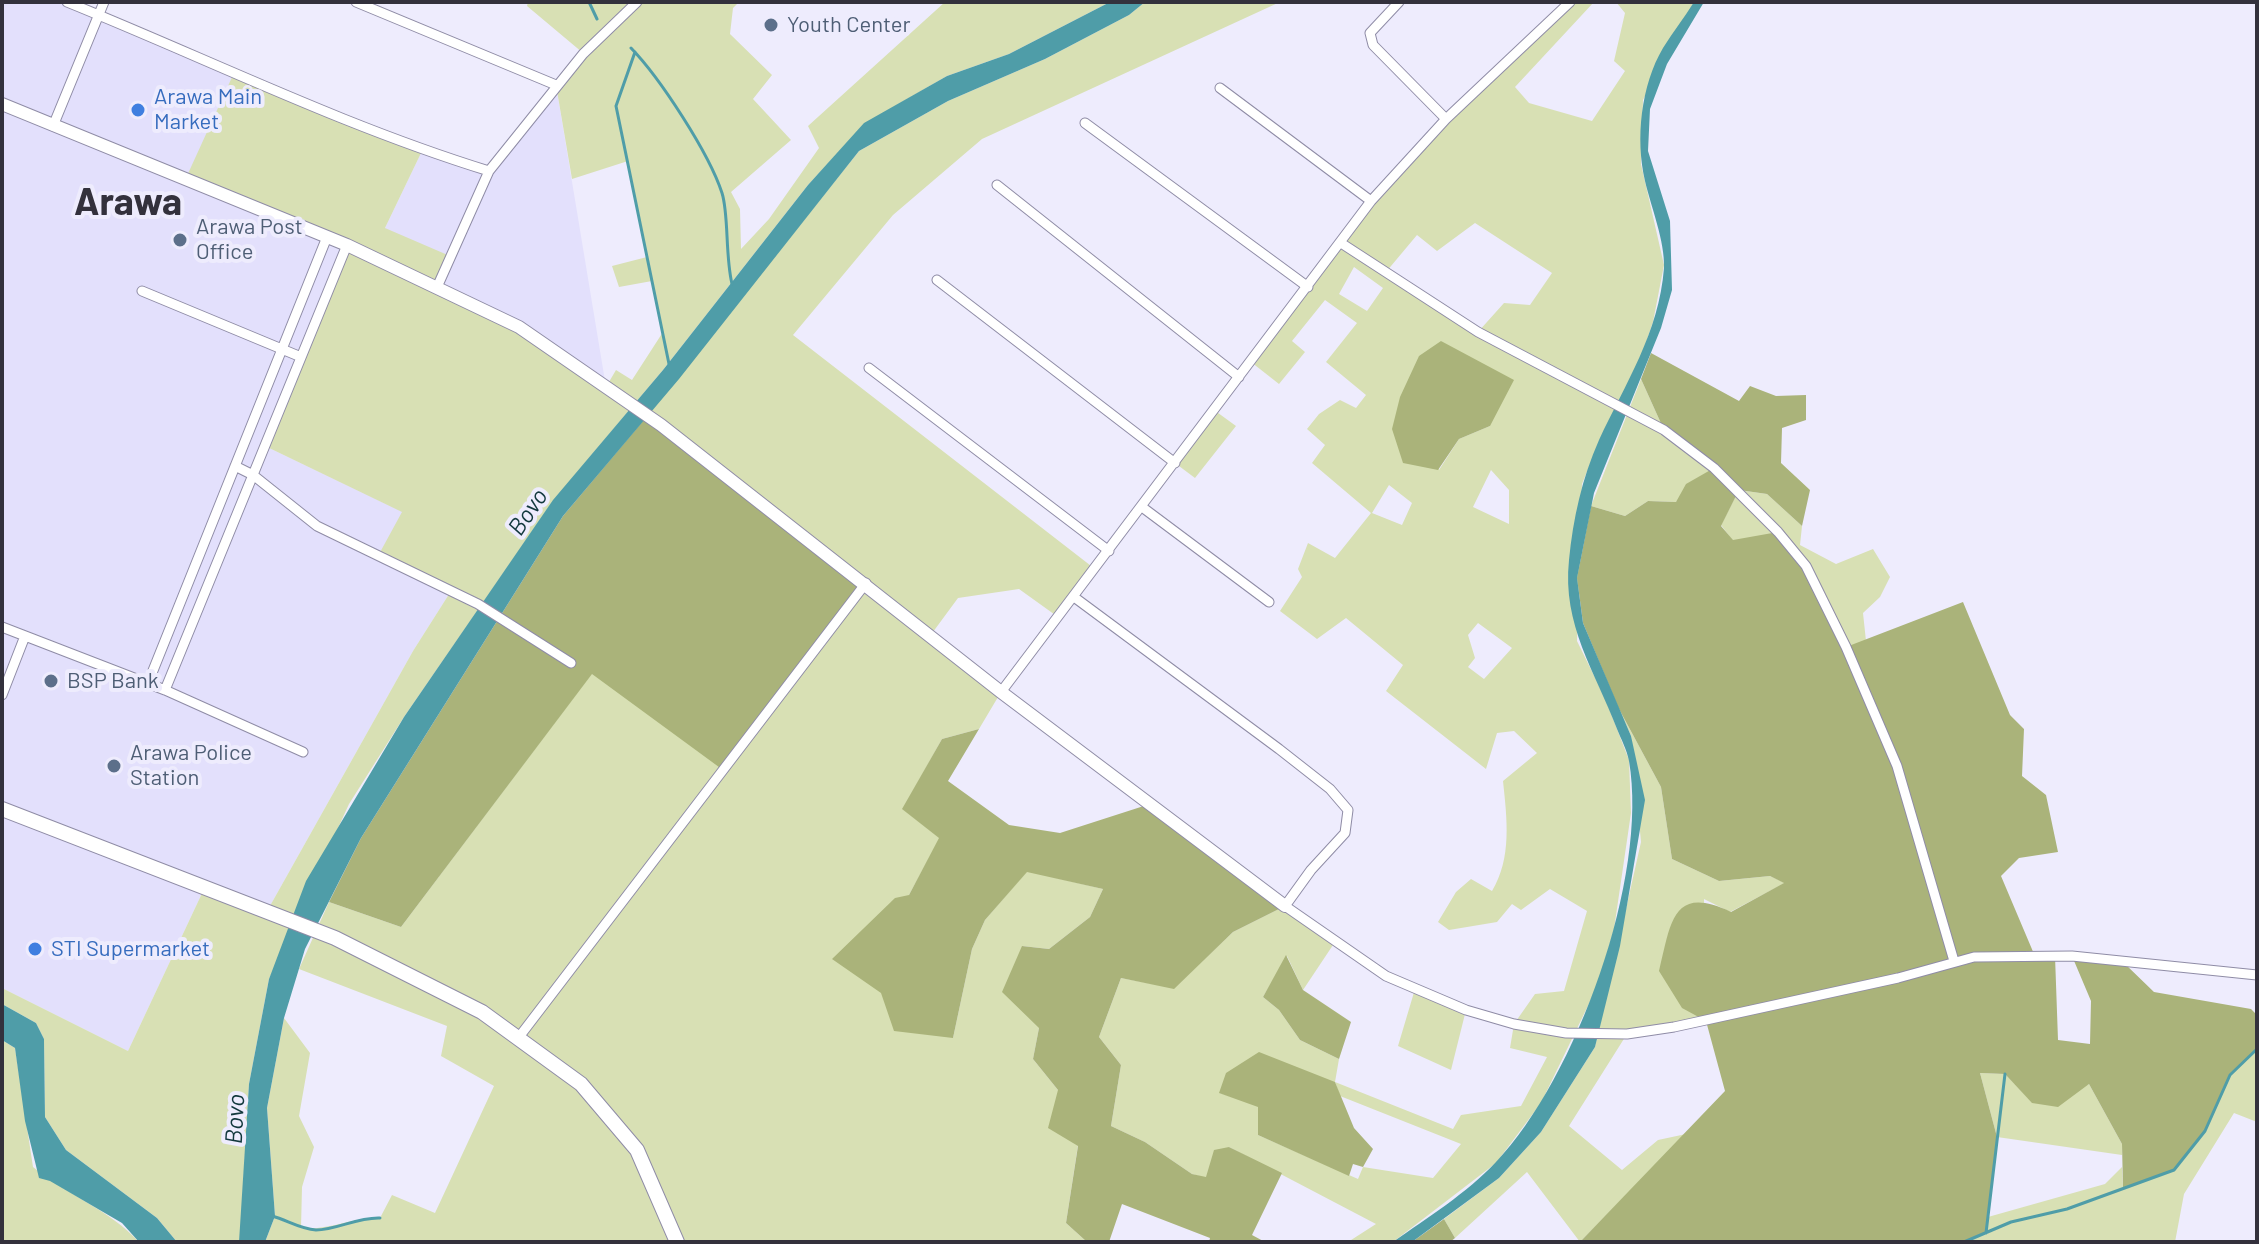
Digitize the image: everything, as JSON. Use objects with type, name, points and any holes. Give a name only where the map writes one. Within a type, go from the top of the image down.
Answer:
[{"type":"main road","points":[[2,809],[335,938],[482,1012],[581,1084],[637,1150],[677,1242]]},
{"type":"street","points":[[67,2],[233,75],[422,151],[489,171]]},
{"type":"street","points":[[53,126],[104,2]]},
{"type":"street","points":[[356,2],[556,85]]},
{"type":"street","points":[[438,285],[489,171],[583,54],[637,2]]},
{"type":"street","points":[[1399,2],[1370,33],[1373,45],[1446,119]]},
{"type":"street","points":[[1001,692],[1371,201],[1446,119],[1570,2]]},
{"type":"street","points":[[1220,88],[1371,201]]},
{"type":"street","points":[[2,104],[347,245],[438,285],[519,327],[661,425],[1001,692],[1285,906],[1386,976],[1466,1010],[1514,1024],[1566,1033],[1606,1035],[1735,1016],[1898,978],[1954,961],[2044,955],[2257,975]]},
{"type":"street","points":[[1085,123],[1308,287]]},
{"type":"street","points":[[997,185],[1239,377]]},
{"type":"street","points":[[148,683],[327,237]]},
{"type":"street","points":[[1341,243],[1478,332],[1664,430],[1714,468],[1806,566],[1846,647],[1897,766],[1954,961]]},
{"type":"street","points":[[165,690],[347,245]]},
{"type":"street","points":[[937,280],[1175,463]]},
{"type":"street","points":[[142,291],[301,357]]},
{"type":"street","points":[[869,368],[1109,551]]},
{"type":"street","points":[[235,466],[253,475],[317,526],[478,604],[571,663]]},
{"type":"street","points":[[1142,507],[1269,602]]},
{"type":"street","points":[[519,1037],[866,583]]},
{"type":"street","points":[[1074,597],[1289,757],[1330,789],[1348,810],[1345,833],[1311,870],[1285,906]]},
{"type":"street","points":[[2,627],[165,690],[303,752]]},
{"type":"street","points":[[2,695],[25,636]]},
{"type":"shaded area","points":[[2,2],[67,2],[233,75],[347,245],[265,446],[403,512],[451,591],[413,651],[266,913],[204,889],[128,1051],[2,988]]},
{"type":"shaded area","points":[[556,85],[606,387],[438,285],[385,228],[422,151],[489,171]]},
{"type":"green space","points":[[528,2],[739,2],[733,8],[730,34],[772,75],[753,99],[791,140],[731,192],[740,209],[741,249],[769,219],[819,148],[808,126],[945,2],[1110,2],[1009,54],[947,76],[864,124],[808,185],[663,370],[553,501],[404,717],[349,804],[269,979],[249,1084],[240,1241],[177,1242],[157,1218],[66,1150],[45,1117],[44,1039],[36,1023],[2,1004],[2,988],[128,1051],[204,889],[266,913],[413,651],[451,591],[378,556],[402,512],[265,446],[347,245],[186,178],[233,75],[422,151],[385,228],[450,256],[438,285],[519,327],[606,387],[616,370],[632,380],[663,332],[652,281],[619,287],[612,266],[647,257],[628,161],[572,179],[556,85],[583,53],[527,6]]},
{"type":"green space","points":[[1145,2],[1280,2],[982,139],[893,215],[793,335],[1095,569],[1058,617],[1019,589],[958,598],[930,636],[1001,692],[979,729],[942,739],[903,809],[940,838],[909,895],[953,1038],[972,949],[985,920],[1027,871],[1103,889],[1090,917],[1049,949],[1022,946],[1039,1028],[1033,1059],[1058,1090],[1078,1145],[1066,1223],[1087,1242],[265,1242],[275,1216],[267,1108],[284,1018],[310,1053],[299,1116],[314,1147],[302,1187],[301,1228],[321,1228],[380,1218],[392,1195],[435,1213],[494,1086],[441,1056],[447,1026],[299,969],[329,902],[401,927],[592,673],[648,415],[859,151],[948,101],[1045,59],[1129,15]]},
{"type":"green space","points":[[1570,2],[1594,2],[1515,87],[1529,103],[1592,121],[1625,71],[1614,61],[1625,13],[1616,2],[1694,2],[1643,100],[1641,164],[1664,265],[1653,322],[1638,366],[1600,439],[1582,484],[1577,641],[1605,698],[1629,760],[1631,813],[1614,929],[1598,985],[1541,1103],[1496,1163],[1393,1242],[1348,1242],[1376,1224],[1229,1147],[1206,1178],[1192,1174],[1145,1142],[1111,1126],[1121,1065],[1099,1037],[1121,978],[1174,988],[1233,932],[1285,906],[1335,942],[1303,990],[1287,956],[1263,997],[1279,1010],[1300,1040],[1339,1059],[1335,1082],[1453,1129],[1461,1115],[1521,1106],[1547,1057],[1510,1048],[1514,1024],[1535,994],[1564,991],[1587,911],[1550,889],[1521,910],[1512,904],[1497,922],[1449,930],[1438,922],[1456,892],[1471,879],[1492,891],[1505,852],[1507,824],[1503,781],[1537,753],[1514,731],[1497,733],[1486,769],[1386,691],[1403,665],[1346,618],[1317,639],[1280,611],[1302,577],[1298,569],[1308,543],[1335,558],[1371,513],[1312,463],[1325,445],[1307,429],[1319,414],[1340,400],[1356,408],[1366,395],[1326,362],[1357,323],[1325,300],[1292,341],[1305,352],[1279,384],[1251,362],[1371,201],[1446,119]],"holes":[[[1475,223],[1552,273],[1530,305],[1504,303],[1478,332],[1386,272],[1417,235],[1437,251]],[[1354,267],[1383,288],[1367,311],[1339,294]],[[1441,341],[1490,426],[1459,439],[1439,470]],[[1491,470],[1509,490],[1509,524],[1473,507]],[[1389,485],[1412,503],[1402,525],[1372,513]],[[1478,623],[1512,648],[1484,679],[1468,667],[1475,658],[1468,635]],[[1335,1082],[1340,1096],[1461,1144],[1433,1178],[1363,1167],[1358,1179],[1258,1135],[1259,1106],[1220,1093]]]},
{"type":"green space","points":[[1441,341],[1514,380],[1490,426],[1459,439],[1438,470],[1403,463],[1392,429],[1400,397],[1419,356]]},
{"type":"green space","points":[[1651,353],[1739,401],[1750,386],[1776,396],[1806,395],[1806,420],[1782,428],[1781,463],[1810,490],[1802,526],[1767,494],[1739,490],[1721,526],[1733,540],[1778,532],[1806,566],[1846,647],[1963,602],[2010,715],[2024,729],[2022,776],[2046,795],[2058,852],[2019,858],[2001,876],[2034,954],[2055,956],[2058,1040],[2090,1044],[2091,1001],[2072,956],[2124,963],[2154,992],[2251,1009],[2257,1015],[2257,1049],[2230,1075],[2205,1131],[2174,1170],[2123,1188],[2122,1144],[2089,1084],[2058,1107],[2032,1103],[2005,1074],[1980,1073],[1997,1137],[1986,1233],[1964,1242],[1580,1242],[1725,1091],[1706,1021],[1682,1008],[1659,971],[1671,924],[1677,913],[1685,906],[1697,903],[1731,912],[1784,883],[1770,876],[1719,881],[1672,859],[1661,787],[1618,707],[1583,623],[1577,578],[1591,506],[1625,516],[1648,501],[1676,502],[1686,484],[1714,468],[1664,430],[1641,379]]},
{"type":"green space","points":[[1641,379],[1664,430],[1714,468],[1676,502],[1648,501],[1625,516],[1591,506]]},
{"type":"green space","points":[[1214,410],[1236,426],[1195,478],[1175,463]]},
{"type":"green space","points":[[648,415],[866,583],[723,770],[592,674],[401,927],[329,902],[361,838],[563,516]]},
{"type":"green space","points":[[1739,490],[1767,494],[1802,526],[1800,545],[1836,564],[1873,549],[1890,577],[1880,597],[1863,613],[1866,641],[1846,647],[1733,541],[1721,525]]},
{"type":"green space","points":[[1618,707],[1661,787],[1672,859],[1719,881],[1770,876],[1785,883],[1730,912],[1704,899],[1706,1021],[1627,1034],[1569,1126],[1622,1170],[1658,1140],[1686,1134],[1580,1242],[1527,1172],[1455,1238],[1444,1219],[1499,1178],[1541,1132],[1595,1047],[1641,842],[1631,736]]},
{"type":"green space","points":[[979,729],[948,781],[1009,825],[1060,833],[1150,804],[1285,906],[1233,932],[1174,989],[1121,978],[1099,1037],[1121,1065],[1111,1126],[1145,1142],[1192,1174],[1206,1177],[1214,1150],[1229,1147],[1282,1173],[1252,1235],[1265,1242],[1209,1242],[1210,1238],[1122,1204],[1109,1242],[1087,1242],[1066,1223],[1078,1146],[1048,1128],[1058,1090],[1033,1059],[1039,1028],[1002,992],[1022,946],[1049,949],[1090,917],[1103,889],[1027,872],[985,920],[972,949],[953,1038],[894,1031],[881,993],[832,959],[895,898],[909,895],[939,838],[902,809],[942,739]]},
{"type":"green space","points":[[1286,955],[1303,990],[1351,1022],[1339,1059],[1300,1040],[1279,1010],[1263,997]]},
{"type":"green space","points":[[1415,989],[1466,1010],[1451,1070],[1398,1046]]},
{"type":"green space","points":[[2,1040],[15,1048],[33,1167],[115,1221],[139,1242],[2,1242]]},
{"type":"green space","points":[[2257,1049],[2257,1122],[2234,1113],[2184,1194],[2175,1242],[1964,1242],[1985,1233],[1988,1217],[2105,1184],[2122,1167],[2123,1188],[2205,1131],[2230,1075]]},
{"type":"green space","points":[[1259,1052],[1335,1082],[1354,1128],[1373,1149],[1363,1167],[1353,1164],[1349,1176],[1258,1135],[1258,1107],[1219,1093],[1226,1073]]},
{"type":"green space","points":[[1980,1073],[2005,1074],[2032,1102],[2089,1084],[2122,1144],[2122,1155],[1997,1137]]},
{"type":"green space","points":[[1444,1219],[1455,1238],[1450,1242],[1412,1242]]},
{"type":"water","points":[[1110,2],[1145,2],[1129,15],[1045,59],[948,101],[859,151],[679,379],[563,516],[361,838],[305,949],[284,1018],[267,1108],[275,1216],[265,1242],[239,1242],[249,1084],[269,979],[306,881],[404,717],[553,500],[663,370],[808,185],[864,123],[947,76],[1009,54]]},
{"type":"water","points":[[1694,2],[1704,2],[1667,64],[1650,109],[1648,151],[1670,221],[1672,290],[1661,328],[1594,493],[1577,578],[1583,623],[1631,736],[1645,800],[1620,946],[1595,1047],[1541,1132],[1499,1178],[1412,1242],[1393,1242],[1472,1184],[1496,1162],[1526,1125],[1579,1029],[1617,917],[1628,861],[1632,808],[1629,761],[1575,627],[1568,584],[1569,560],[1576,514],[1588,469],[1648,336],[1661,292],[1664,258],[1642,165],[1640,130],[1645,95],[1656,63]]},
{"type":"water","points":[[2,1004],[36,1023],[44,1039],[45,1117],[66,1150],[157,1218],[177,1242],[139,1242],[122,1223],[50,1181],[39,1178],[25,1121],[15,1048],[2,1040]]},
{"type":"waterway","points":[[589,2],[597,19]]},
{"type":"waterway","points":[[631,48],[682,117],[716,177],[724,202],[732,284]]},
{"type":"waterway","points":[[635,52],[616,106],[669,364]]},
{"type":"waterway","points":[[1964,1242],[2011,1222],[2067,1209],[2174,1170],[2205,1131],[2230,1075],[2257,1049]]},
{"type":"waterway","points":[[1986,1233],[2005,1074]]},
{"type":"waterway","points":[[272,1216],[316,1230],[380,1218]]},
{"type":"place","name":"Youth Center","points":[[771,25]]},
{"type":"place","name":"Arawa Main Market","points":[[138,110]]},
{"type":"place","name":"Arawa Post Office","points":[[180,240]]},
{"type":"place","name":"BSP Bank","points":[[51,681]]},
{"type":"place","name":"Arawa Police Station","points":[[114,766]]},
{"type":"place","name":"STI Supermarket","points":[[35,949]]},
{"type":"district","name":"Arawa","points":[[128,202]]},
{"type":"water label","name":"Bovo","points":[[528,512]]},
{"type":"water label","name":"Bovo","points":[[235,1119]]}]
